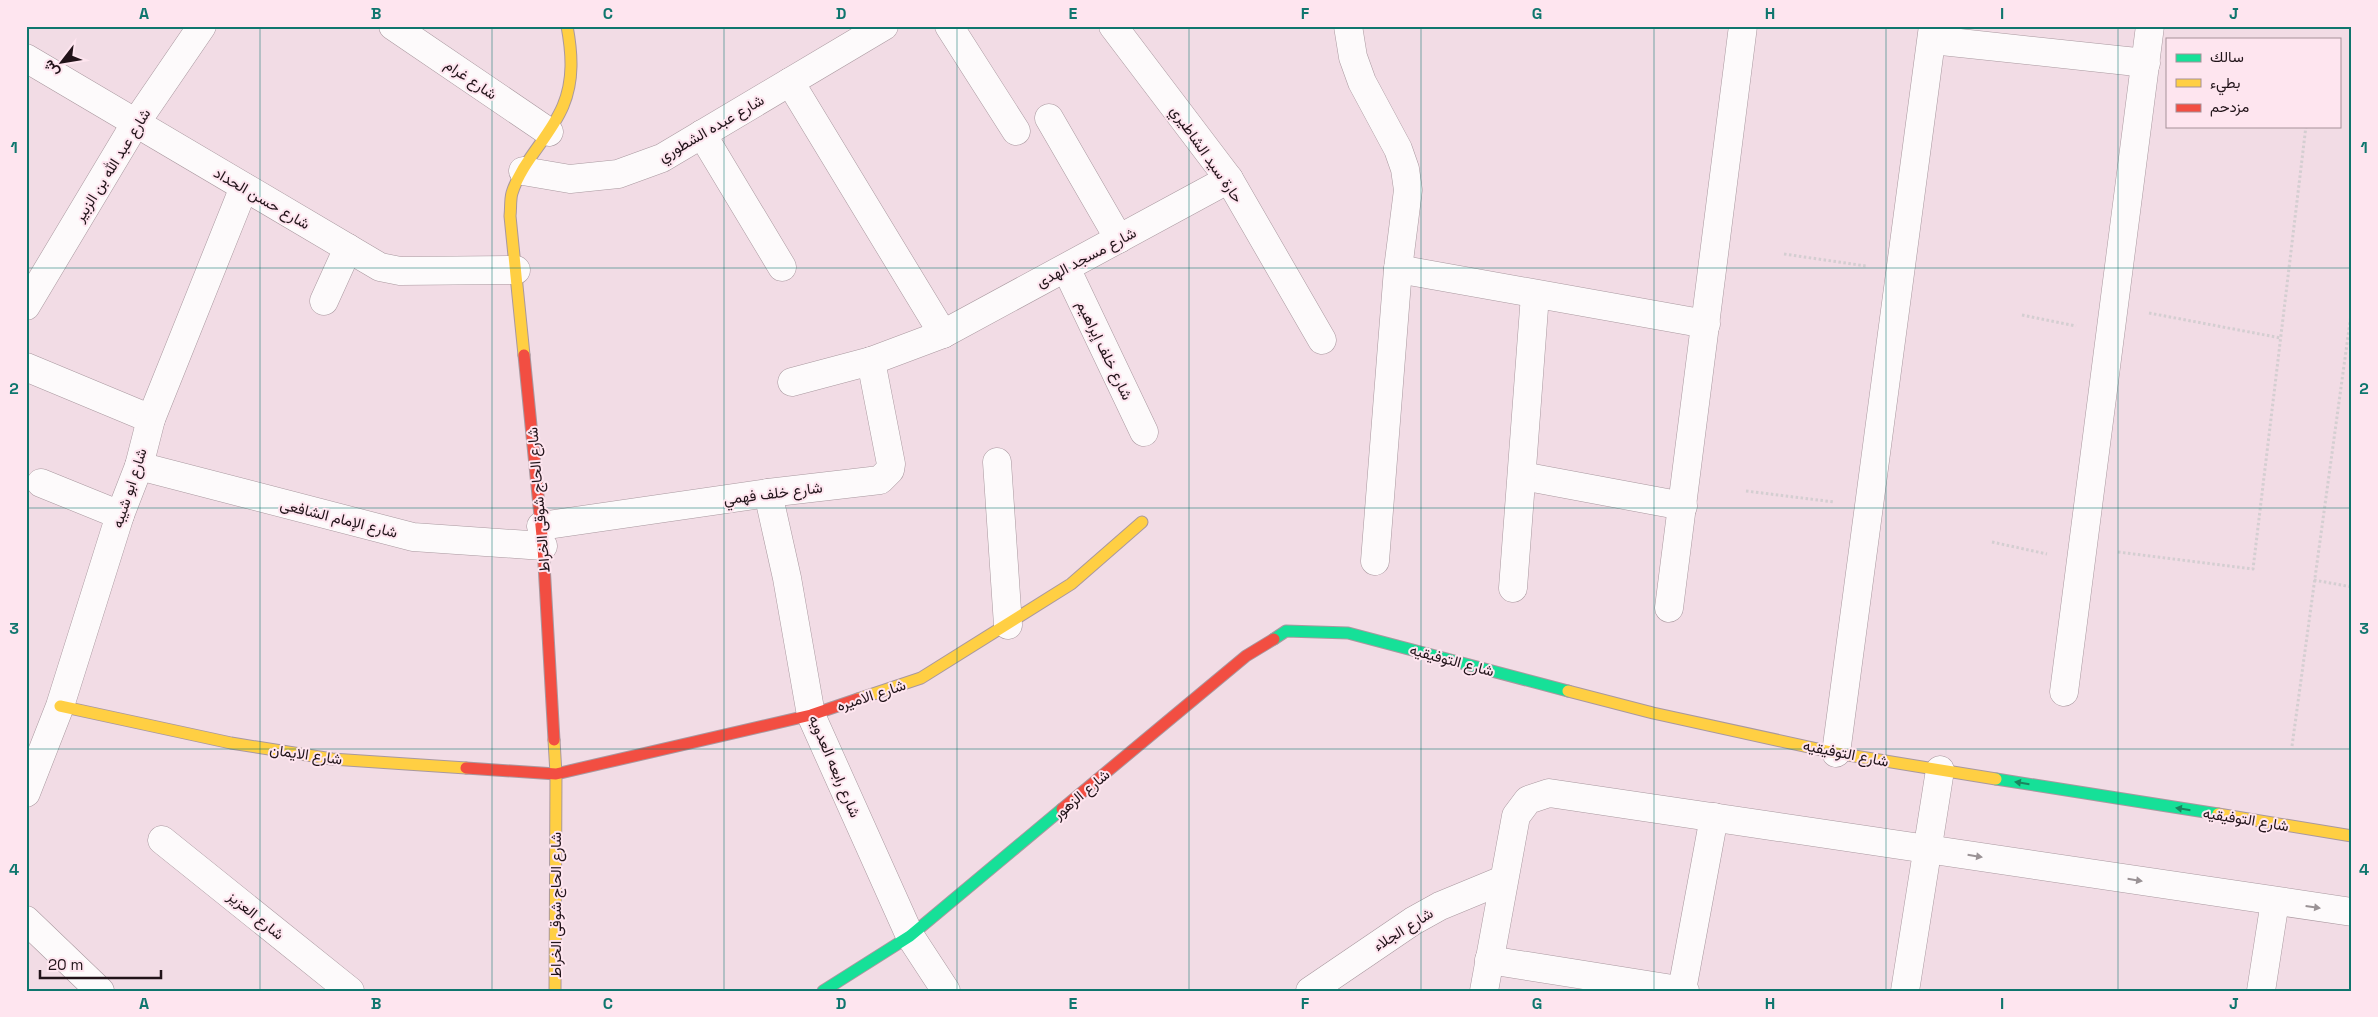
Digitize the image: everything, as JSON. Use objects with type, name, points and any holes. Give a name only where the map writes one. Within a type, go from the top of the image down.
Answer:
[{"type":"street","name":"شارع عبد الله بن الزبير","points":[[26,306],[135,124],[202,26]]},
{"type":"street","name":"شارع غرام","points":[[393,26],[549,132]]},
{"type":"street","name":"شارع الحاج شوقى الخراط","points":[[554,991],[556,774],[542,536],[510,216],[512,194],[523,171],[549,132],[563,106],[571,78],[572,49],[567,26]]},
{"type":"street","name":"شارع عبده الشطوري","points":[[523,171],[570,179],[618,174],[662,158],[884,26]]},
{"type":"street","points":[[949,26],[1016,131]]},
{"type":"street","name":"حارة سيد الشاطيري","points":[[1113,26],[1229,179],[1322,340]]},
{"type":"street","points":[[1348,26],[1353,57],[1362,82],[1398,149],[1405,169],[1408,190],[1398,269],[1375,561]]},
{"type":"street","points":[[1670,608],[1744,26]]},
{"type":"street","points":[[2064,692],[2150,26]]},
{"type":"street","points":[[1836,753],[1932,33],[2146,63]]},
{"type":"street","name":"شارع حسن الحداد","points":[[26,58],[380,267],[400,271],[516,270]]},
{"type":"street","points":[[790,82],[943,334]]},
{"type":"street","points":[[1049,118],[1119,239]]},
{"type":"street","points":[[702,134],[782,267]]},
{"type":"street","name":"شارع مسجد الهدى","points":[[792,382],[871,361],[943,334],[1229,179]]},
{"type":"street","name":"شارع ابو شيبه","points":[[26,793],[60,706],[120,515],[139,466],[150,419],[244,187]]},
{"type":"street","points":[[324,301],[348,248]]},
{"type":"street","name":"شارع خلف إبراهيم","points":[[1066,268],[1144,432]]},
{"type":"street","points":[[1398,269],[1535,295],[1706,324]]},
{"type":"street","points":[[1513,588],[1535,295]]},
{"type":"street","name":"شارع خلف فهمي","points":[[542,536],[768,493],[880,480],[886,476],[891,464],[871,361]]},
{"type":"street","points":[[26,367],[150,419]]},
{"type":"street","points":[[997,462],[1008,625]]},
{"type":"street","name":"شارع الإمام الشافعى","points":[[139,466],[413,537],[542,536]]},
{"type":"street","points":[[1522,476],[1683,506]]},
{"type":"street","points":[[41,483],[120,515]]},
{"type":"street","name":"شارع رابعه العدويه","points":[[768,493],[787,578],[811,715],[910,936],[946,991]]},
{"type":"street","name":"شارع الاميره","points":[[556,774],[811,715],[922,678],[1071,584],[1142,522]]},
{"type":"street","name":"شارع الزهور","points":[[823,991],[910,936],[1246,656],[1286,631],[1348,633]]},
{"type":"street","name":"شارع التوفيقيه","points":[[1348,633],[1653,713],[1836,753],[2352,836]]},
{"type":"street","name":"شارع الايمان","points":[[60,706],[231,742],[332,759],[556,774]]},
{"type":"street","points":[[1905,991],[1940,770]]},
{"type":"street","points":[[1484,991],[1516,816],[1528,800],[1549,793],[2352,912]]},
{"type":"street","points":[[1489,960],[1683,991],[1714,817]]},
{"type":"street","name":"شارع العزيز","points":[[162,840],[350,991]]},
{"type":"street","name":"شارع الجلاء","points":[[1310,991],[1413,921],[1440,906],[1503,880]]},
{"type":"street","points":[[2261,991],[2275,901]]},
{"type":"street","points":[[28,928],[100,991]]},
{"type":"path","points":[[1992,542],[2082,555],[2253,569],[2306,128]]},
{"type":"path","points":[[1784,254],[1901,271]]},
{"type":"path","points":[[2114,307],[2281,338]]},
{"type":"path","points":[[2292,746],[2352,307]]},
{"type":"path","points":[[2022,315],[2111,334]]},
{"type":"path","points":[[1746,491],[1869,506]]},
{"type":"path","points":[[2314,580],[2352,587]]},
{"type":"traffic: fast","points":[[1274,639],[1286,631],[1348,633],[1568,691]]},
{"type":"traffic: fast","points":[[1996,779],[2218,814]]},
{"type":"traffic: fast","points":[[823,991],[910,936],[1062,809]]},
{"type":"traffic: slow","points":[[524,355],[510,216],[511,198],[522,170],[551,128],[567,96],[571,66],[567,26]]},
{"type":"traffic: slow","points":[[858,699],[921,678],[1071,584],[1142,522]]},
{"type":"traffic: slow","points":[[1568,691],[1653,713],[1836,753],[1996,779]]},
{"type":"traffic: slow","points":[[60,706],[231,743],[332,759],[466,768]]},
{"type":"traffic: slow","points":[[554,740],[556,774],[555,991]]},
{"type":"traffic: slow","points":[[2218,814],[2352,836]]},
{"type":"traffic: jam","points":[[524,355],[543,546],[554,740]]},
{"type":"traffic: jam","points":[[1062,809],[1246,656],[1274,639]]},
{"type":"traffic: jam","points":[[466,768],[556,774],[811,715],[858,699]]}]
